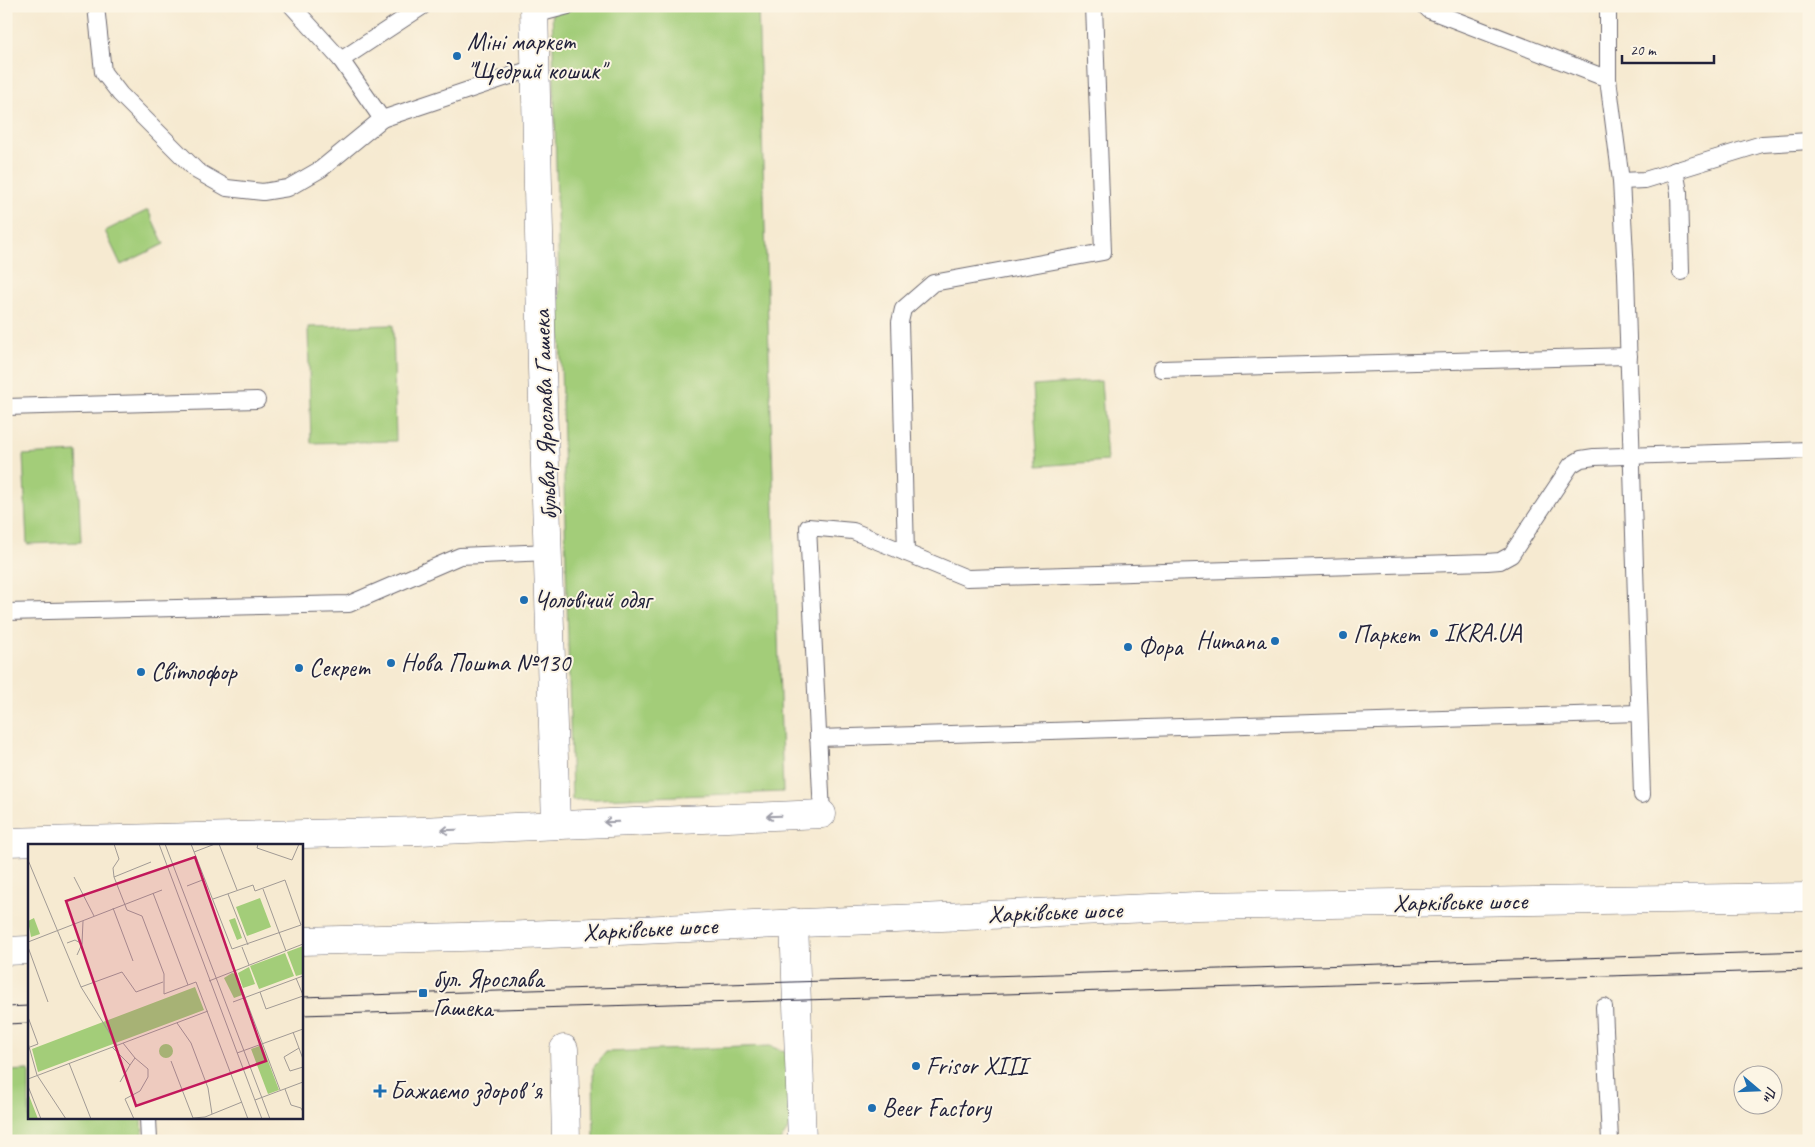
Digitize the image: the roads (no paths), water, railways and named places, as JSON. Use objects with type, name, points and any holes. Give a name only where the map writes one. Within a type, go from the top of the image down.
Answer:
[{"type":"street","name":"бульвар Ярослава Гашека","points":[[534,11],[534,68],[556,824]]},
{"type":"street","points":[[6,842],[428,831],[822,814]]},
{"type":"street","name":"Харківське шосе","points":[[302,941],[500,936],[1196,906],[1809,897]]},
{"type":"street","points":[[794,922],[802,1141]]},
{"type":"street","points":[[6,950],[28,950]]},
{"type":"street","points":[[564,1049],[566,1141]]},
{"type":"lane","points":[[96,6],[103,72],[120,94],[197,172],[227,188],[263,192],[288,188],[321,168],[382,119],[534,68]]},
{"type":"lane","points":[[292,6],[341,60],[382,119]]},
{"type":"lane","points":[[341,60],[423,6]]},
{"type":"lane","points":[[534,11],[568,6]]},
{"type":"lane","points":[[906,553],[900,322],[903,309],[933,283],[1103,252],[1094,6]]},
{"type":"lane","points":[[1608,6],[1608,79],[1621,181],[1629,356],[1642,795]]},
{"type":"lane","points":[[1429,8],[1608,79]]},
{"type":"lane","points":[[1621,181],[1645,180],[1762,144],[1809,141]]},
{"type":"lane","points":[[1675,170],[1679,192],[1681,272]]},
{"type":"lane","points":[[1161,369],[1629,356]]},
{"type":"lane","points":[[6,407],[257,400]]},
{"type":"lane","points":[[822,814],[808,527],[853,531],[967,578],[1500,561],[1512,555],[1521,544],[1571,465],[1581,460],[1594,456],[1631,454],[1809,450]]},
{"type":"lane","points":[[6,612],[349,604],[460,556],[549,552]]},
{"type":"lane","points":[[818,738],[1639,713]]},
{"type":"lane","points":[[1604,1007],[1610,1141]]},
{"type":"lane","points":[[148,1120],[149,1141]]},
{"type":"tram line","points":[[302,997],[1809,951]]},
{"type":"tram line","points":[[302,1015],[1809,970]]},
{"type":"tram line","points":[[6,1007],[28,1006]]},
{"type":"tram line","points":[[6,1024],[28,1023]]},
{"type":"place","name":"Міні маркет \"Щедрий кошик\"","points":[[457,56]]},
{"type":"place","name":"Чоловічий одяг","points":[[524,600]]},
{"type":"place","name":"ІКRA.UA","points":[[1434,633]]},
{"type":"place","name":"Паркет","points":[[1343,635]]},
{"type":"place","name":"Humana","points":[[1275,641]]},
{"type":"place","name":"Фора","points":[[1128,647]]},
{"type":"place","name":"Нова Пошта №130","points":[[391,663]]},
{"type":"place","name":"Секрет","points":[[299,668]]},
{"type":"place","name":"Світлофор","points":[[141,672]]},
{"type":"place","name":"бул. Ярослава Гашека","points":[[423,993]]},
{"type":"place","name":"Frisor XIII","points":[[916,1066]]},
{"type":"place","name":"Бажаємо здоровʼя","points":[[380,1091]]},
{"type":"place","name":"Beer Factory","points":[[872,1108]]}]
